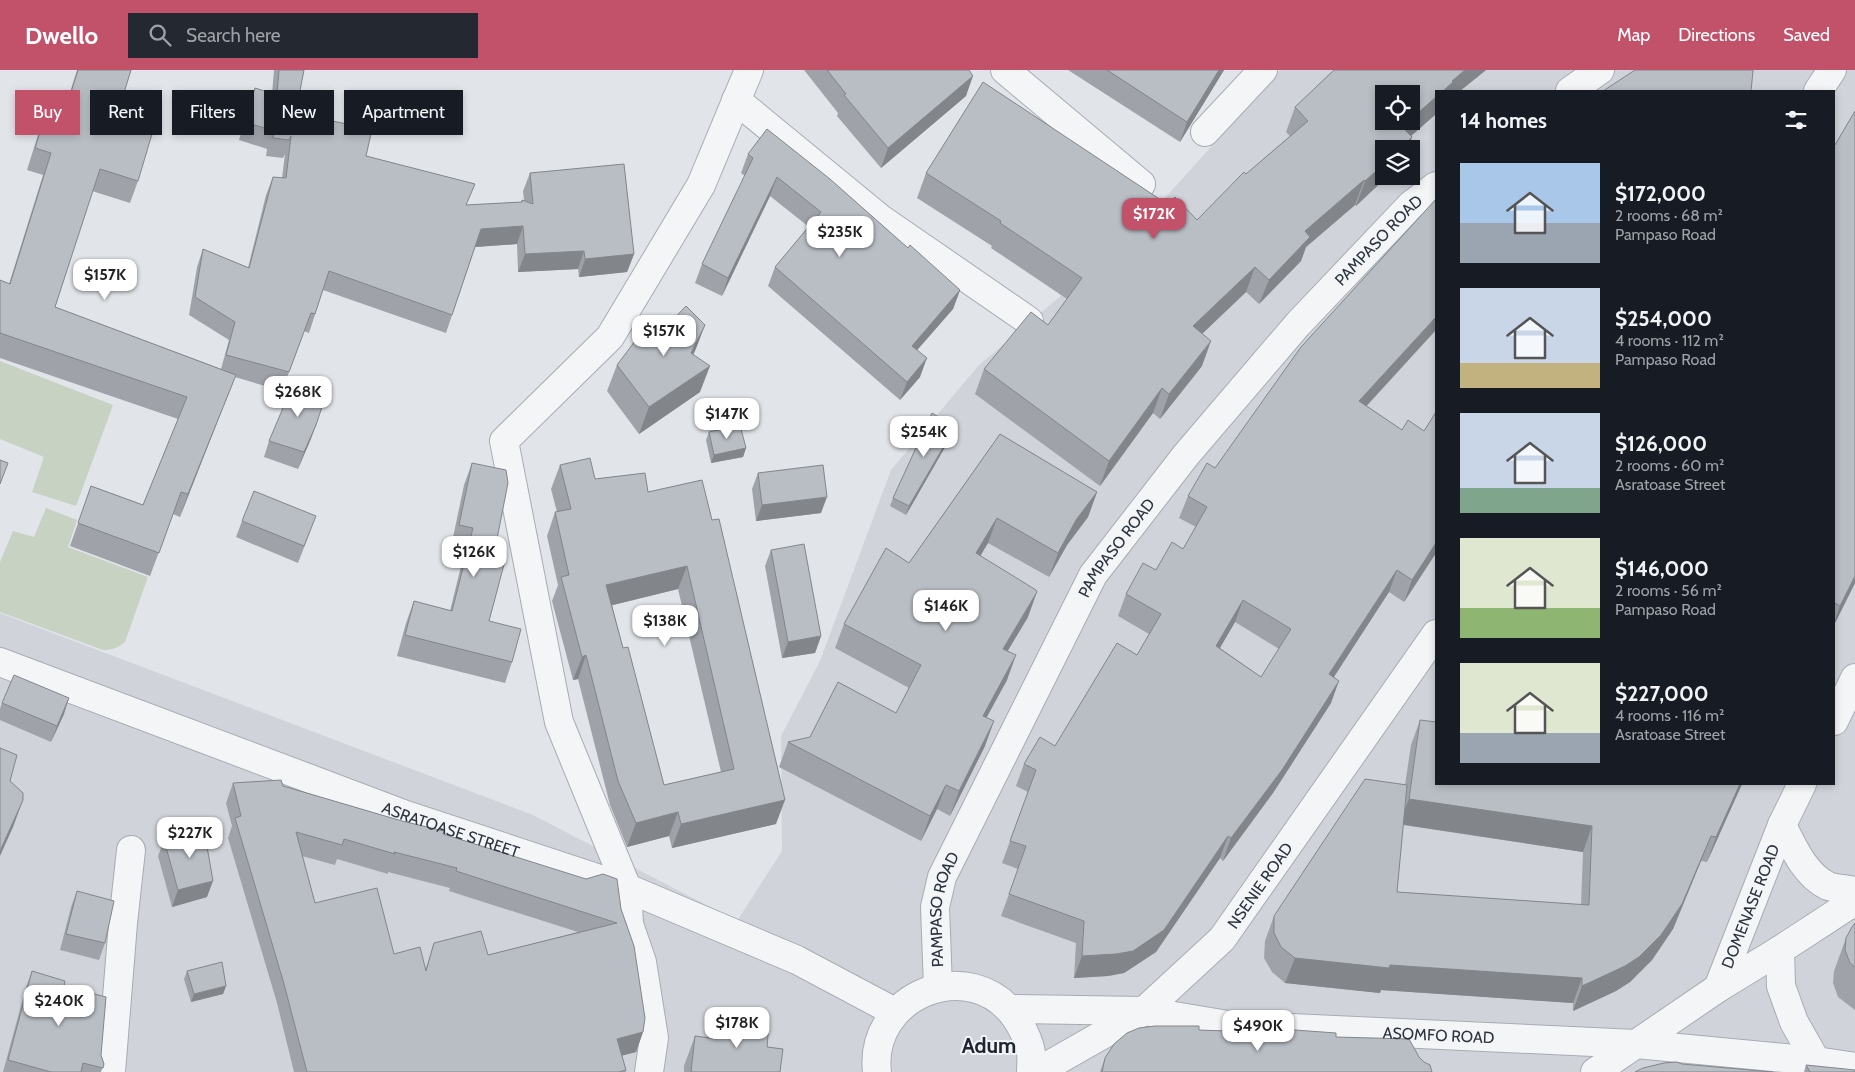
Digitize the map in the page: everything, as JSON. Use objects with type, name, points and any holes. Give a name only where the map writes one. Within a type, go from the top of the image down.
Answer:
[{"type":"street","points":[[649,1072],[654,1038],[642,962],[629,924],[626,888],[559,722],[504,441],[610,337],[701,185],[749,70]]},
{"type":"street","points":[[1006,70],[1141,184]]},
{"type":"street","points":[[1205,132],[1263,70]]},
{"type":"street","points":[[1571,90],[1600,70]]},
{"type":"street","points":[[1819,90],[1832,70]]},
{"type":"street","points":[[736,100],[881,219],[1029,321]]},
{"type":"street","name":"PAMPASO ROAD","points":[[938,987],[935,907],[942,878],[1093,575],[1186,455],[1298,324],[1411,204],[1435,187]]},
{"type":"street","name":"NSENIE ROAD","points":[[1144,1011],[1222,939],[1435,635]]},
{"type":"street","name":"ASRATOASE STREET","points":[[0,662],[406,815],[626,888],[797,960],[895,1012]]},
{"type":"street","points":[[1835,719],[1855,678]]},
{"type":"street","name":"DOMENASE ROAD","points":[[1718,988],[1782,825],[1802,785]]},
{"type":"street","name":"DOMENASE ROAD","points":[[1782,825],[1804,865],[1814,875],[1829,886],[1855,891]]},
{"type":"street","points":[[111,1072],[122,933],[131,850]]},
{"type":"street","points":[[1595,1072],[1718,988],[1855,901]]},
{"type":"street","points":[[1780,950],[1781,986],[1794,1022],[1816,1061]]},
{"type":"street","points":[[878,1072],[876,1060],[881,1035],[895,1012],[914,996],[938,987],[964,986],[989,994],[1010,1009],[1024,1031],[1031,1052],[1031,1072]]},
{"type":"street","points":[[1010,1009],[1144,1011]]},
{"type":"street","points":[[1037,1072],[1144,1011]]},
{"type":"street","name":"ASOMFO ROAD","points":[[1144,1011],[1228,1025],[1409,1045],[1636,1044],[1816,1061],[1855,1067]]},
{"type":"shaded area","points":[[1280,70],[1855,70],[1855,1072],[0,1072],[0,613],[533,815],[737,921],[782,851],[781,736],[820,661],[891,470],[978,366],[1128,239]]},
{"type":"green space","points":[[0,361],[113,405],[76,506],[32,492],[44,457],[0,439]]},
{"type":"green space","points":[[46,508],[77,520],[68,547],[148,577],[125,642],[117,647],[103,650],[0,612],[0,562],[13,531],[34,537]]},
{"type":"building","points":[[78,70],[131,70],[125,90],[90,90],[90,135],[152,135],[138,181],[100,169],[55,307],[236,375],[188,494],[181,492],[159,553],[78,523],[91,486],[143,505],[187,397],[0,333],[0,280],[10,284],[51,153],[35,148],[39,135],[80,135],[80,90],[72,90]]},
{"type":"building","points":[[279,70],[304,70],[300,90],[277,90]]},
{"type":"building","points":[[827,70],[969,70],[973,76],[888,148],[844,95],[846,94]]},
{"type":"building","points":[[1107,70],[1219,70],[1187,122]]},
{"type":"building","points":[[1334,70],[1465,70],[1444,90],[1435,90],[1435,98],[1420,111],[1420,85],[1375,85],[1375,130],[1405,130],[1412,137],[1409,140],[1375,140],[1375,172],[1305,231],[1310,237],[1269,280],[1255,267],[1193,326],[1211,341],[1169,394],[1162,388],[1109,461],[984,369],[1031,312],[1048,325],[1082,278],[1000,223],[1001,221],[926,173],[983,82],[1167,204],[1175,197],[1197,220],[1244,172],[1246,174],[1308,121],[1295,107]]},
{"type":"building","points":[[1635,70],[1753,70],[1751,90],[1605,90]]},
{"type":"building","points":[[255,88],[264,91],[264,128],[254,125]]},
{"type":"building","points":[[1855,111],[1855,576],[1840,606],[1835,603],[1835,145]]},
{"type":"building","points":[[334,121],[344,123],[344,135],[371,135],[366,156],[475,184],[466,205],[522,202],[522,200],[533,204],[530,173],[624,164],[634,254],[585,259],[584,251],[525,254],[523,226],[481,229],[452,315],[329,271],[315,314],[311,313],[289,372],[226,355],[235,322],[195,297],[203,249],[249,268],[273,177],[286,178],[291,136],[289,140],[273,138],[273,135],[334,135]]},
{"type":"building","points":[[767,129],[830,179],[908,248],[910,245],[960,290],[912,346],[927,358],[907,382],[775,267],[821,212],[777,177],[728,278],[702,264],[753,158],[748,154]]},
{"type":"building","points":[[1435,200],[1435,318],[1359,401],[1402,430],[1408,420],[1424,431],[1435,414],[1435,545],[1412,580],[1397,570],[1329,674],[1339,681],[1282,770],[1231,838],[1228,836],[1164,930],[1133,951],[1082,956],[1084,921],[1009,894],[1026,846],[1010,841],[1036,770],[1024,764],[1040,737],[1055,746],[1117,643],[1137,655],[1161,614],[1126,594],[1143,563],[1156,570],[1172,542],[1183,549],[1207,507],[1188,496],[1207,463],[1215,468],[1301,347]],"holes":[[[1243,600],[1291,629],[1261,677],[1216,646]]]},
{"type":"building","points":[[686,306],[705,325],[691,353],[710,366],[649,407],[617,365],[653,317],[665,328]]},
{"type":"building","points":[[294,382],[326,395],[304,452],[269,441]]},
{"type":"building","points":[[932,413],[955,427],[909,506],[893,498]]},
{"type":"building","points":[[740,425],[746,448],[714,455],[709,432]]},
{"type":"building","points":[[1000,434],[1097,492],[1076,520],[1058,553],[997,518],[976,553],[1037,592],[1003,649],[1016,655],[983,716],[994,721],[959,791],[946,785],[930,816],[788,742],[810,737],[838,682],[896,713],[921,665],[844,624],[886,548],[909,563]]},
{"type":"building","points":[[590,458],[595,479],[645,473],[648,492],[702,480],[712,520],[719,519],[785,800],[681,824],[678,812],[636,823],[618,781],[586,655],[582,657],[561,577],[569,575],[555,512],[571,509],[560,465]],"holes":[[[687,566],[734,769],[664,785],[628,647],[623,648],[606,585]]]},
{"type":"building","points":[[0,460],[8,463],[0,484]]},
{"type":"building","points":[[472,463],[506,470],[508,483],[494,554],[506,557],[489,621],[521,629],[512,662],[405,635],[414,601],[452,611],[473,528],[459,525]]},
{"type":"building","points":[[823,465],[827,497],[762,505],[758,473]]},
{"type":"building","points":[[254,491],[316,516],[304,546],[242,521]]},
{"type":"building","points":[[804,544],[821,636],[788,642],[771,550]]},
{"type":"building","points":[[14,675],[69,698],[57,726],[2,703]]},
{"type":"building","points":[[1420,720],[1435,722],[1435,785],[1740,785],[1716,837],[1711,836],[1682,904],[1661,935],[1639,957],[1625,966],[1582,986],[1582,978],[1390,965],[1389,968],[1295,958],[1281,947],[1274,933],[1274,916],[1365,779],[1407,785],[1397,892],[1589,905],[1592,826],[1409,799]]},
{"type":"building","points":[[0,748],[17,755],[10,781],[23,793],[23,800],[0,851]]},
{"type":"building","points":[[281,780],[283,786],[402,821],[444,831],[443,834],[586,879],[603,874],[617,879],[621,909],[634,946],[645,1018],[643,1032],[617,1039],[626,1070],[619,1072],[307,1072],[284,984],[235,818],[241,816],[233,783]],"holes":[[[296,832],[342,845],[344,839],[395,854],[394,852],[457,868],[456,871],[617,923],[488,955],[481,931],[434,943],[426,971],[420,947],[394,954],[377,888],[315,903]]]},
{"type":"building","points":[[204,829],[213,881],[178,890],[164,840]]},
{"type":"building","points":[[77,891],[114,901],[105,943],[66,934]]},
{"type":"building","points":[[1855,923],[1855,967],[1850,963],[1845,950],[1846,938]]},
{"type":"building","points":[[222,962],[226,986],[194,994],[187,971]]},
{"type":"building","points":[[32,971],[65,981],[64,986],[106,997],[101,1055],[104,1064],[103,1068],[83,1063],[81,1072],[51,1072],[8,1060]]},
{"type":"building","points":[[719,1016],[769,1023],[767,1047],[783,1049],[780,1072],[691,1072],[695,1036],[717,1039]]},
{"type":"building","points":[[1199,1026],[1199,1030],[1281,1033],[1281,1029],[1336,1033],[1336,1037],[1409,1039],[1419,1057],[1430,1065],[1432,1072],[1102,1072],[1105,1058],[1114,1044],[1127,1033],[1139,1028]]},
{"type":"building","points":[[1677,1062],[1773,1072],[1635,1072],[1664,1063]]},
{"type":"building","points":[[1806,1065],[1855,1070],[1855,1072],[1810,1072]]},
{"type":"district","name":"Adum","points":[[989,1045]]}]
